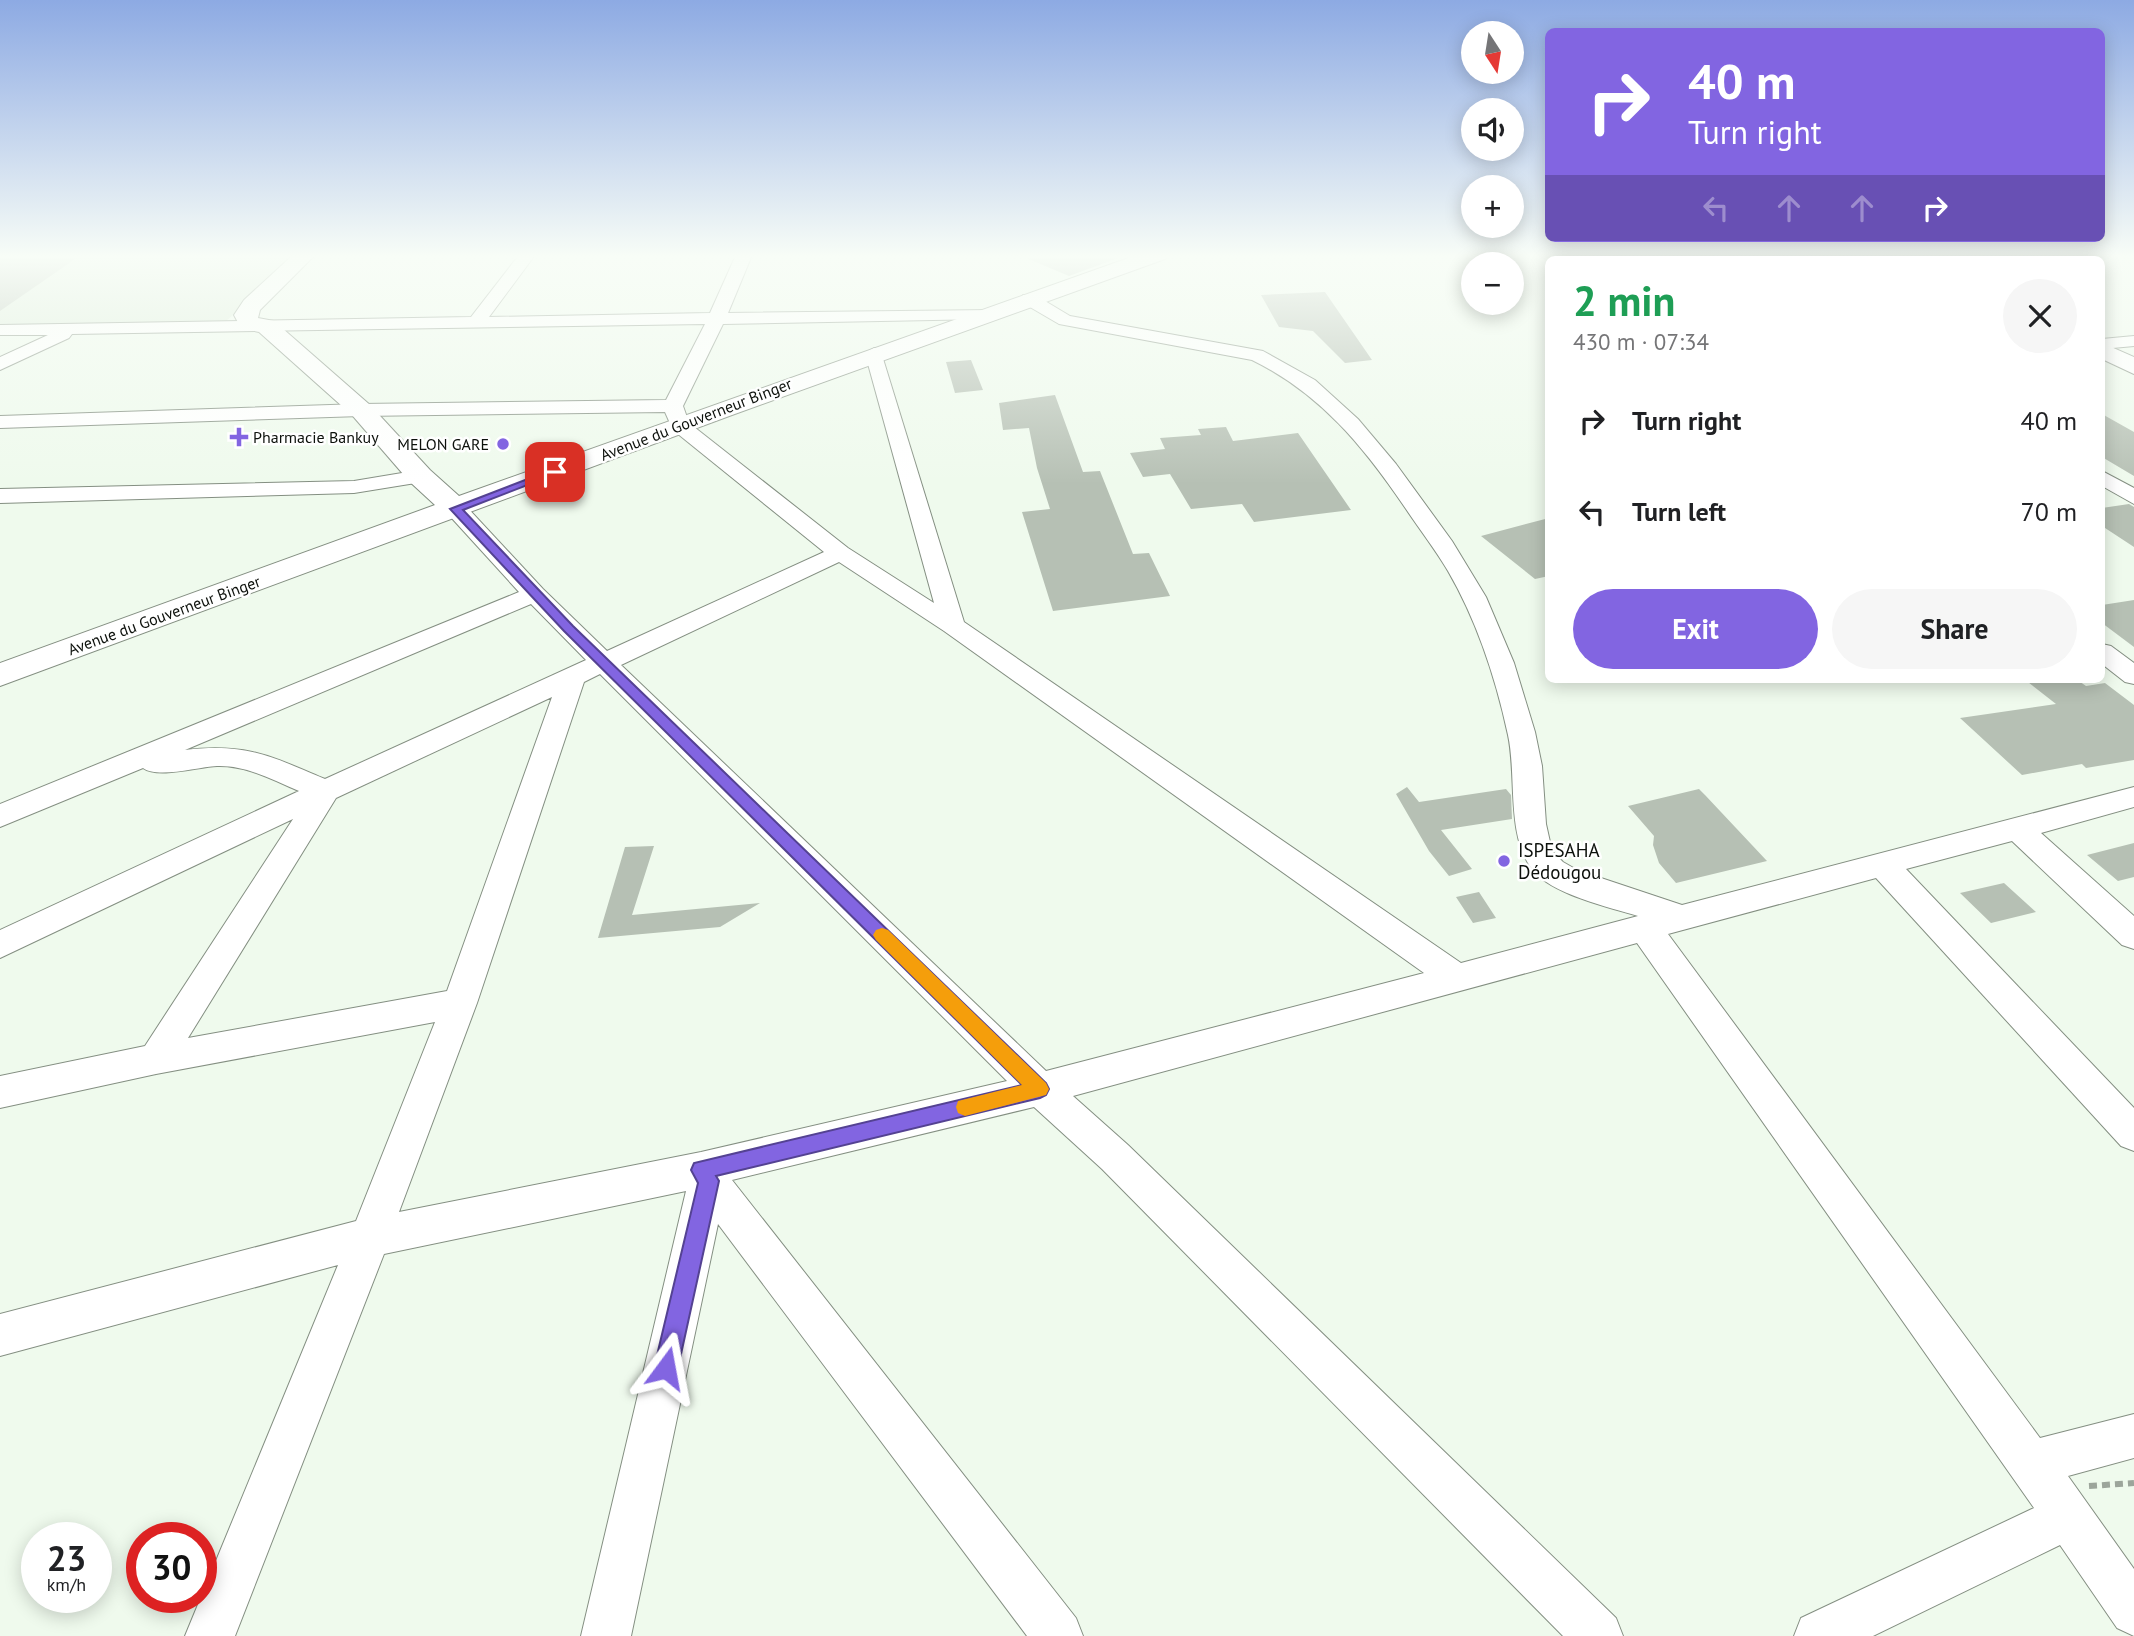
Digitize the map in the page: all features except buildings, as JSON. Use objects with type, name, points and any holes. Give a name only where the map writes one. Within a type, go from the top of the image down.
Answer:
[{"type":"main road","points":[[272,331],[361,410],[420,476],[456,509]]},
{"type":"main road","name":"Avenue du Gouverneur Binger","points":[[0,675],[456,509],[676,416],[936,331]]},
{"type":"main road","points":[[2105,352],[2134,366]]},
{"type":"street","points":[[0,364],[68,331]]},
{"type":"street","points":[[676,416],[711,331]]},
{"type":"street","points":[[1128,331],[1258,355],[1283,366],[1350,421],[1381,455],[1464,578],[1499,658],[1527,754],[1534,846],[1544,864],[1569,880],[1662,922],[2067,1517],[2134,1611]]},
{"type":"street","points":[[2105,344],[2134,341]]},
{"type":"street","points":[[874,353],[953,626]]},
{"type":"street","points":[[0,422],[361,410],[676,416],[840,553],[953,626],[1457,978]]},
{"type":"street","points":[[0,496],[354,487],[420,476]]},
{"type":"street","points":[[2105,479],[2134,497]]},
{"type":"street","points":[[456,509],[534,594],[588,671],[1115,1157],[1598,1636]]},
{"type":"street","points":[[0,945],[840,553]]},
{"type":"street","points":[[0,817],[534,594]]},
{"type":"street","points":[[2105,654],[2134,676]]},
{"type":"street","points":[[206,1634],[370,1237],[588,671]]},
{"type":"street","points":[[126,765],[219,756],[252,761],[326,791]]},
{"type":"street","points":[[156,1059],[326,791]]},
{"type":"street","points":[[0,1335],[370,1237],[705,1176],[2134,796]]},
{"type":"street","points":[[2016,827],[2134,936]]},
{"type":"street","points":[[1882,864],[2134,1134]]},
{"type":"street","points":[[0,1092],[156,1059],[460,1003]]},
{"type":"street","points":[[606,1636],[705,1176]]},
{"type":"street","points":[[705,1176],[1058,1636]]},
{"type":"street","points":[[2031,1462],[2134,1436]]},
{"type":"street","points":[[1819,1636],[2067,1517]]},
{"type":"slow traffic","points":[[882,935],[1040,1089],[965,1107]]},
{"type":"place","name":"Pharmacie Bankuy","points":[[239,437]]},
{"type":"place","name":"MELON GARE","points":[[503,444]]},
{"type":"place","name":"ISPESAHA Dédougou","points":[[1504,861]]},
{"type":"route","points":[[555,472],[456,509],[569,629],[1040,1089],[701,1170],[708,1181],[666,1368]]}]
